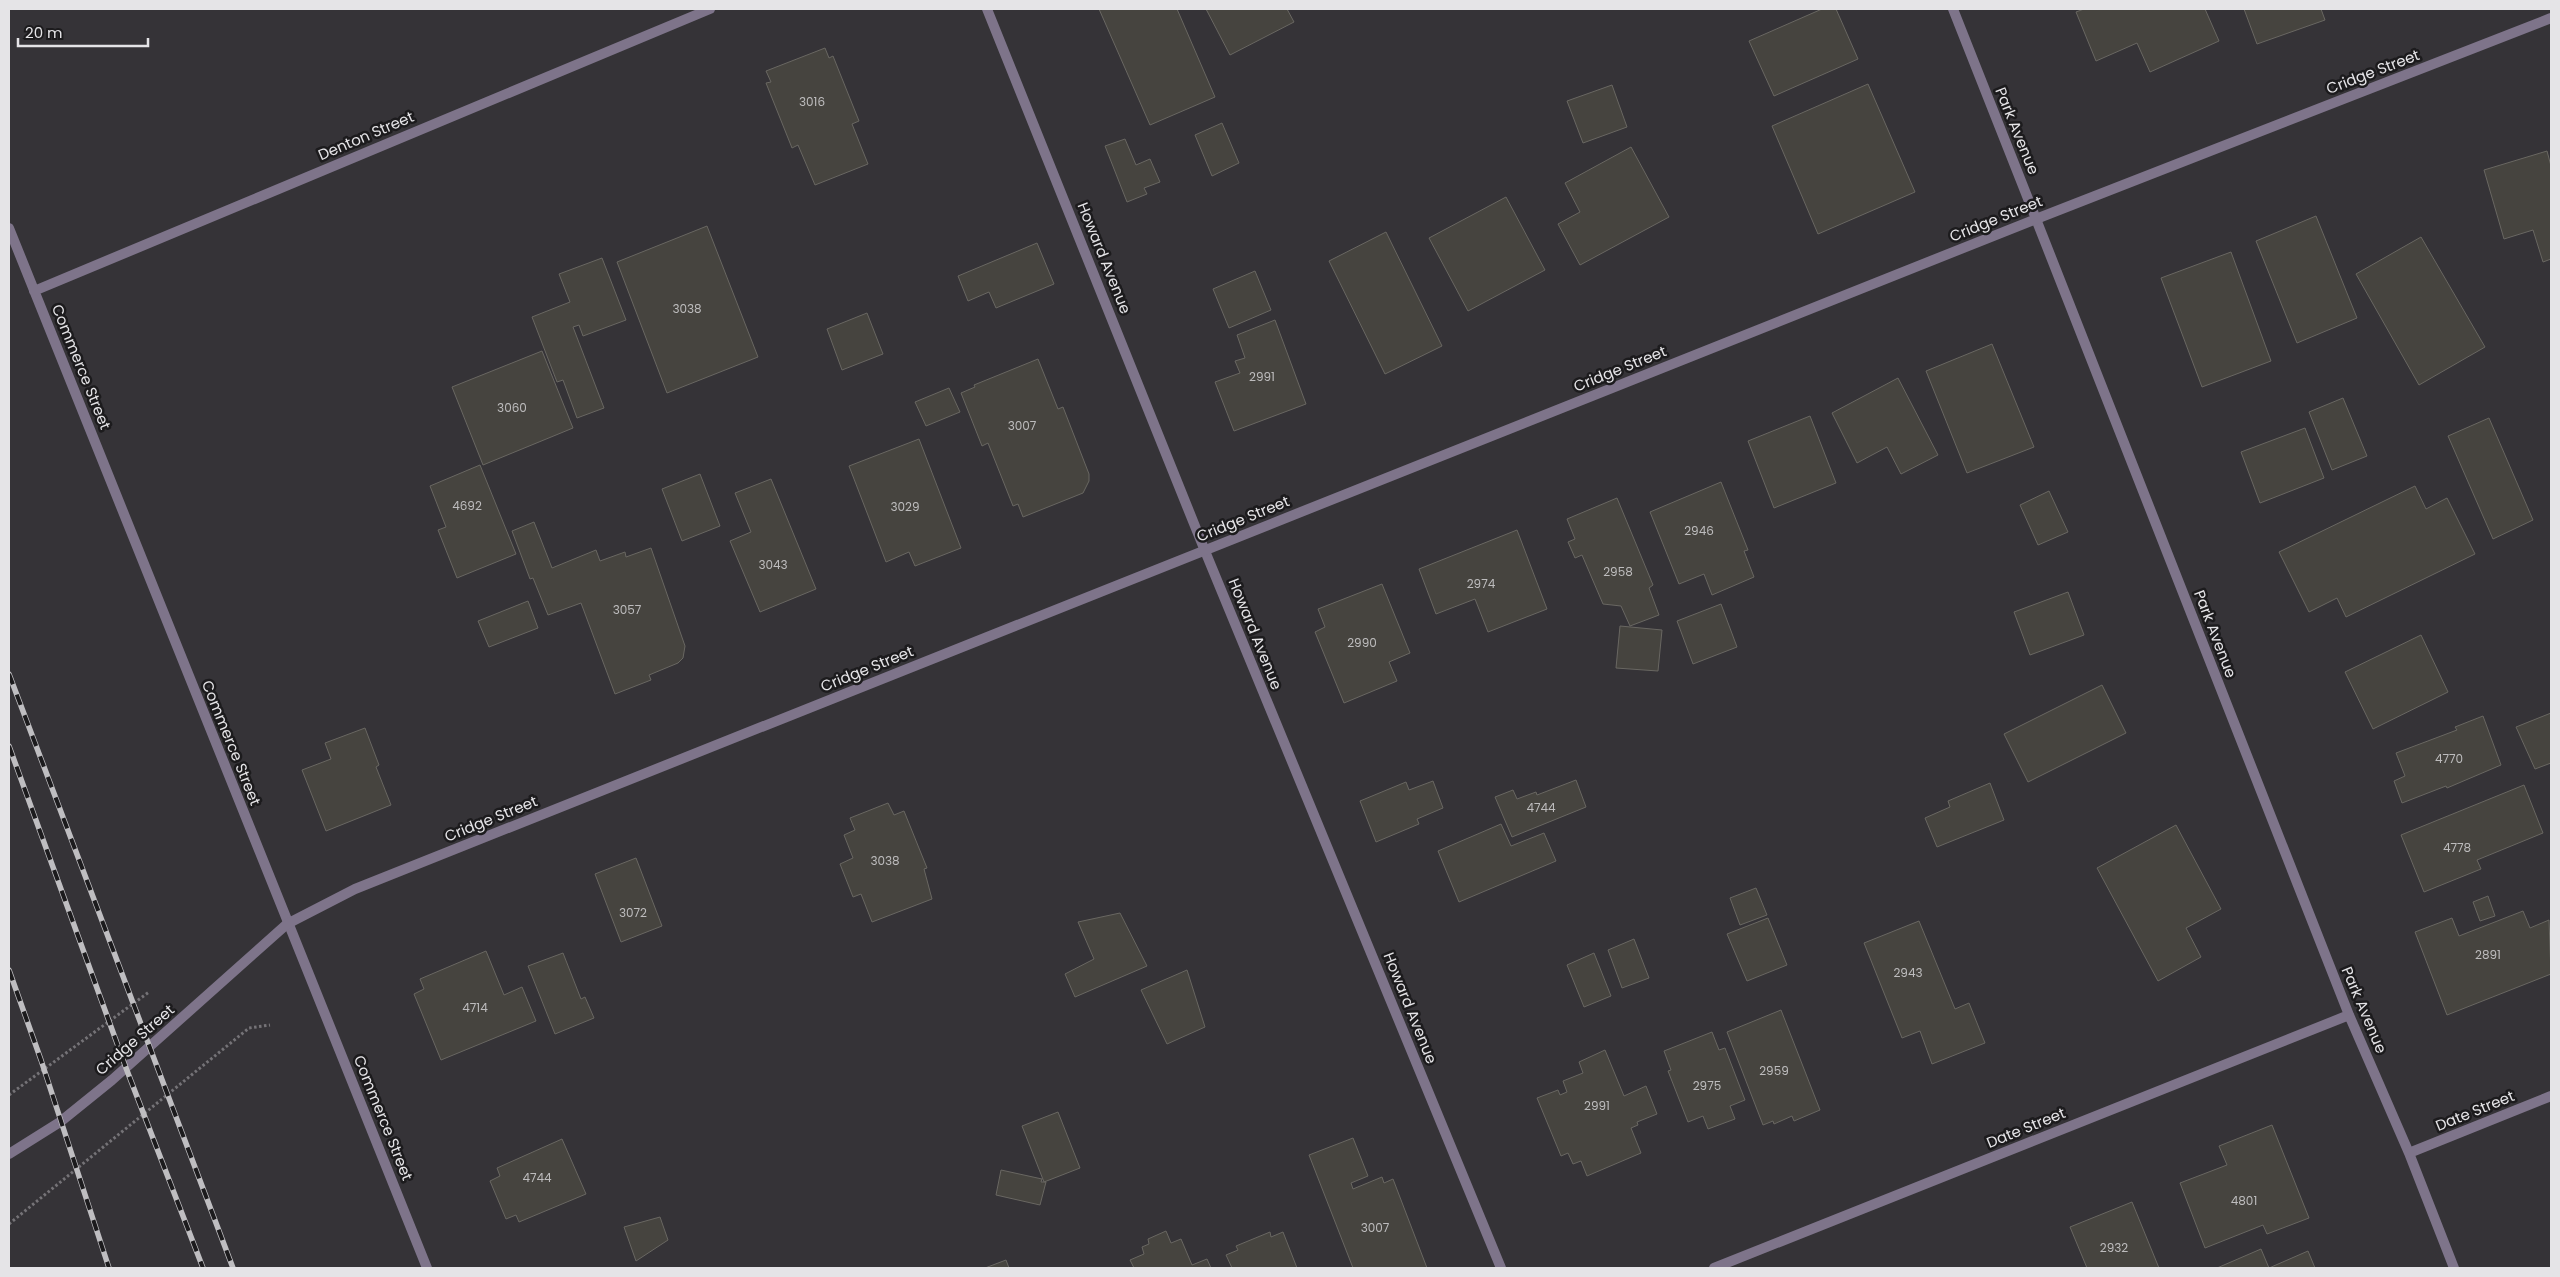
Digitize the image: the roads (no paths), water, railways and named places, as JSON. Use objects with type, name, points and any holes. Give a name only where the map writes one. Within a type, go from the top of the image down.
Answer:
[{"type":"street","name":"Denton Street","points":[[34,291],[710,9]]},
{"type":"street","name":"Howard Avenue","points":[[987,9],[1205,551],[1501,1268]]},
{"type":"street","name":"Park Avenue","points":[[1953,9],[2349,1015],[2409,1154],[2454,1268]]},
{"type":"street","name":"Cridge Street","points":[[9,1154],[60,1122],[112,1080],[287,924],[364,885],[2036,219],[2551,18]]},
{"type":"street","name":"Commerce Street","points":[[9,228],[287,924],[427,1268]]},
{"type":"street","name":"Date Street","points":[[1714,1268],[2349,1015]]},
{"type":"street","name":"Date Street","points":[[2409,1154],[2551,1096]]},
{"type":"railway","points":[[9,674],[233,1268]]},
{"type":"railway","points":[[9,746],[126,1068],[203,1268]]},
{"type":"railway","points":[[9,970],[41,1060],[109,1268]]}]
